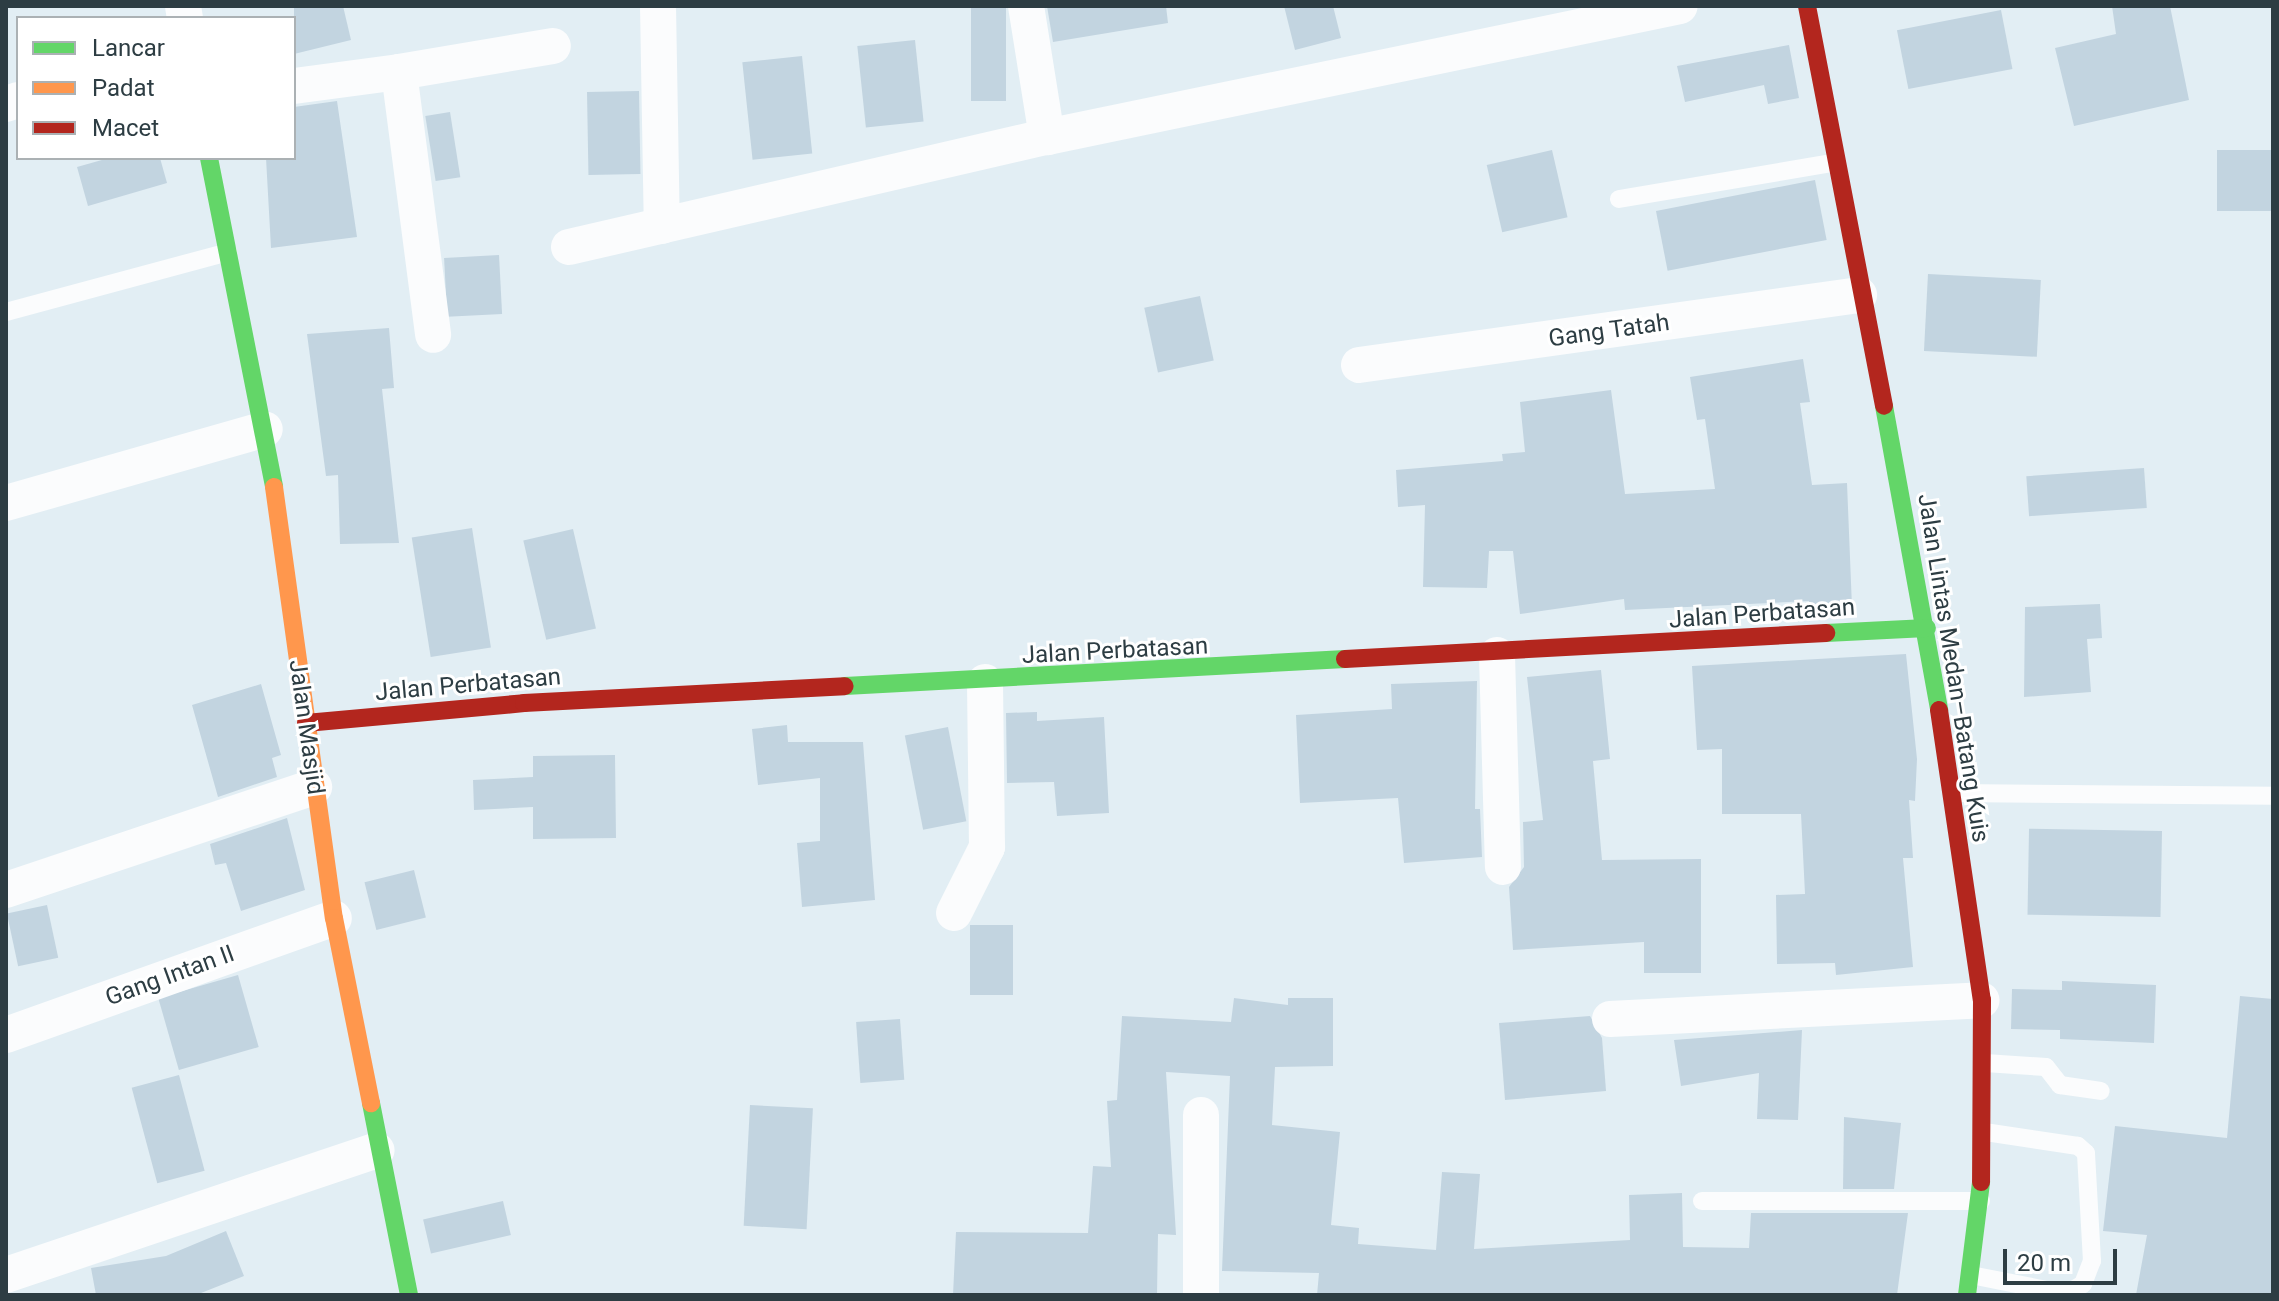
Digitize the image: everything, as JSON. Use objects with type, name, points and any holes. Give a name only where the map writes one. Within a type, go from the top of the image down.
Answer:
[{"type":"main road","name":"Jalan Lintas Medan–Batang Kuis","points":[[1807,6],[1840,162],[1859,295],[1927,628],[1982,1000],[1985,1063],[1981,1201],[1967,1295]]},
{"type":"main road","name":"Jalan Masjid","points":[[209,160],[265,429],[334,918],[377,1150],[409,1295]]},
{"type":"main road","name":"Jalan Perbatasan","points":[[306,723],[524,703],[1497,655],[1927,628]]},
{"type":"street","points":[[658,6],[662,226]]},
{"type":"street","points":[[1026,6],[1047,137]]},
{"type":"street","points":[[569,247],[1047,137],[1680,6]]},
{"type":"street","points":[[296,86],[553,46]]},
{"type":"street","points":[[399,72],[433,335]]},
{"type":"street","name":"Gang Tatah","points":[[1359,365],[1859,295]]},
{"type":"street","points":[[6,503],[265,429]]},
{"type":"street","points":[[1497,655],[1503,867]]},
{"type":"street","points":[[954,913],[987,847],[985,682]]},
{"type":"street","points":[[6,890],[314,787]]},
{"type":"street","name":"Gang Intan II","points":[[6,1035],[334,918]]},
{"type":"street","points":[[1610,1019],[1982,1000]]},
{"type":"street","points":[[1201,1115],[1201,1295]]},
{"type":"street","points":[[6,1275],[377,1150]]},
{"type":"lane","points":[[1619,199],[1840,162]]},
{"type":"lane","points":[[6,312],[228,252]]},
{"type":"lane","points":[[1949,793],[2273,796]]},
{"type":"lane","points":[[1985,1063],[2046,1067],[2060,1085],[2101,1091]]},
{"type":"lane","points":[[1971,1275],[2067,1294],[2083,1284],[2092,1261],[2086,1153],[2078,1146],[1984,1132]]},
{"type":"lane","points":[[1702,1201],[1981,1201]]},
{"type":"building","points":[[294,6],[343,6],[351,40],[296,54]]},
{"type":"building","points":[[971,6],[1006,6],[1006,101],[971,101]]},
{"type":"building","points":[[1047,6],[1166,6],[1168,23],[1053,42]]},
{"type":"building","points":[[1284,6],[1333,6],[1341,38],[1295,50]]},
{"type":"building","points":[[2112,6],[2170,6],[2189,100],[2074,126],[2055,48],[2116,34]]},
{"type":"building","points":[[2001,10],[2012,69],[1908,89],[1897,30]]},
{"type":"building","points":[[915,40],[924,122],[866,128],[857,46]]},
{"type":"building","points":[[1789,45],[1799,98],[1768,104],[1764,85],[1685,102],[1677,66]]},
{"type":"building","points":[[802,56],[812,153],[753,160],[742,62]]},
{"type":"building","points":[[639,91],[640,174],[588,175],[587,92]]},
{"type":"building","points":[[337,101],[357,237],[271,248],[266,160],[296,160],[296,107]]},
{"type":"building","points":[[450,112],[460,177],[436,181],[425,116]]},
{"type":"building","points":[[1552,150],[1568,217],[1502,232],[1487,165]]},
{"type":"building","points":[[2217,150],[2273,150],[2273,211],[2217,211]]},
{"type":"building","points":[[102,160],[161,160],[167,183],[88,206],[77,167]]},
{"type":"building","points":[[1815,180],[1827,240],[1668,271],[1656,211]]},
{"type":"building","points":[[499,255],[502,314],[447,317],[444,258]]},
{"type":"building","points":[[1928,274],[2041,280],[2037,357],[1924,351]]},
{"type":"building","points":[[1200,296],[1214,361],[1158,372],[1144,308]]},
{"type":"building","points":[[389,328],[394,388],[382,389],[399,543],[340,544],[338,475],[326,476],[307,334]]},
{"type":"building","points":[[1803,359],[1810,402],[1800,403],[1812,485],[1847,483],[1852,607],[1809,609],[1809,601],[1625,610],[1624,599],[1520,614],[1513,551],[1489,551],[1487,588],[1423,587],[1425,505],[1398,507],[1396,470],[1503,461],[1502,454],[1525,452],[1520,402],[1611,390],[1625,494],[1715,489],[1705,419],[1697,420],[1690,377]]},
{"type":"building","points":[[2144,468],[2147,508],[2029,516],[2026,476]]},
{"type":"building","points":[[472,528],[491,648],[431,657],[412,538]]},
{"type":"building","points":[[573,529],[596,628],[546,640],[523,540]]},
{"type":"building","points":[[2100,604],[2102,638],[2087,639],[2091,692],[2024,697],[2025,607]]},
{"type":"building","points":[[1906,654],[1917,759],[1915,801],[1909,800],[1913,858],[1903,858],[1913,967],[1836,975],[1835,963],[1777,964],[1776,895],[1805,894],[1801,814],[1722,814],[1722,749],[1697,750],[1692,666]]},
{"type":"building","points":[[1601,670],[1610,759],[1593,761],[1602,860],[1701,859],[1701,973],[1644,973],[1644,942],[1513,950],[1509,887],[1524,867],[1523,822],[1543,820],[1527,677]]},
{"type":"building","points":[[1477,681],[1475,809],[1480,809],[1482,857],[1404,863],[1398,798],[1300,803],[1296,715],[1392,709],[1391,684]]},
{"type":"building","points":[[261,684],[281,755],[272,758],[277,777],[218,797],[192,705]]},
{"type":"building","points":[[1037,712],[1037,721],[1104,717],[1109,813],[1057,816],[1054,782],[1007,783],[1006,713]]},
{"type":"building","points":[[787,725],[788,742],[863,742],[875,900],[802,907],[797,843],[820,841],[820,778],[758,785],[752,729]]},
{"type":"building","points":[[948,727],[966,821],[923,830],[905,735]]},
{"type":"building","points":[[615,755],[616,838],[533,839],[533,807],[474,810],[473,780],[533,777],[533,756]]},
{"type":"building","points":[[287,818],[305,890],[241,911],[226,863],[215,865],[210,844]]},
{"type":"building","points":[[2029,829],[2162,831],[2160,917],[2028,915]]},
{"type":"building","points":[[414,870],[426,918],[376,930],[365,882]]},
{"type":"building","points":[[47,905],[58,958],[18,966],[7,914]]},
{"type":"building","points":[[970,925],[1013,925],[1013,995],[970,995]]},
{"type":"building","points":[[238,975],[259,1047],[179,1070],[158,998]]},
{"type":"building","points":[[2062,981],[2156,985],[2154,1043],[2060,1039],[2060,1030],[2011,1029],[2012,989],[2062,990]]},
{"type":"building","points":[[2240,996],[2273,999],[2273,1295],[2136,1295],[2147,1235],[2103,1231],[2115,1126],[2227,1138]]},
{"type":"building","points":[[1234,998],[1288,1005],[1288,998],[1333,998],[1333,1066],[1275,1067],[1272,1125],[1340,1132],[1331,1225],[1359,1228],[1358,1244],[1436,1250],[1442,1172],[1480,1174],[1474,1249],[1630,1240],[1629,1195],[1682,1193],[1683,1247],[1749,1248],[1751,1213],[1908,1213],[1897,1295],[1317,1295],[1319,1273],[1222,1271],[1230,1076],[1166,1072],[1176,1235],[1158,1234],[1157,1295],[953,1295],[956,1232],[1088,1233],[1093,1166],[1111,1167],[1107,1101],[1117,1100],[1122,1016],[1231,1022]]},
{"type":"building","points":[[1590,1016],[1602,1038],[1606,1091],[1505,1100],[1499,1023]]},
{"type":"building","points":[[900,1019],[904,1080],[860,1083],[856,1022]]},
{"type":"building","points":[[1802,1030],[1798,1120],[1757,1119],[1759,1073],[1681,1086],[1674,1040]]},
{"type":"building","points":[[179,1075],[205,1171],[157,1183],[132,1088]]},
{"type":"building","points":[[750,1105],[813,1108],[807,1229],[744,1226]]},
{"type":"building","points":[[1844,1117],[1901,1123],[1894,1189],[1843,1189]]},
{"type":"building","points":[[503,1201],[511,1235],[431,1254],[423,1219]]},
{"type":"building","points":[[226,1231],[244,1276],[196,1295],[96,1295],[91,1268],[166,1256]]},
{"type":"traffic: fast","points":[[209,160],[274,487]]},
{"type":"traffic: fast","points":[[1884,406],[1939,710]]},
{"type":"traffic: fast","points":[[1826,633],[1927,628]]},
{"type":"traffic: fast","points":[[845,686],[1345,659]]},
{"type":"traffic: fast","points":[[371,1103],[409,1295]]},
{"type":"traffic: fast","points":[[1967,1295],[1981,1182]]},
{"type":"traffic: slow","points":[[274,487],[334,918],[371,1103]]},
{"type":"traffic: jam","points":[[1807,6],[1884,406]]},
{"type":"traffic: jam","points":[[1345,659],[1826,633]]},
{"type":"traffic: jam","points":[[306,723],[524,703],[845,686]]},
{"type":"traffic: jam","points":[[1939,710],[1982,1000],[1981,1182]]}]
